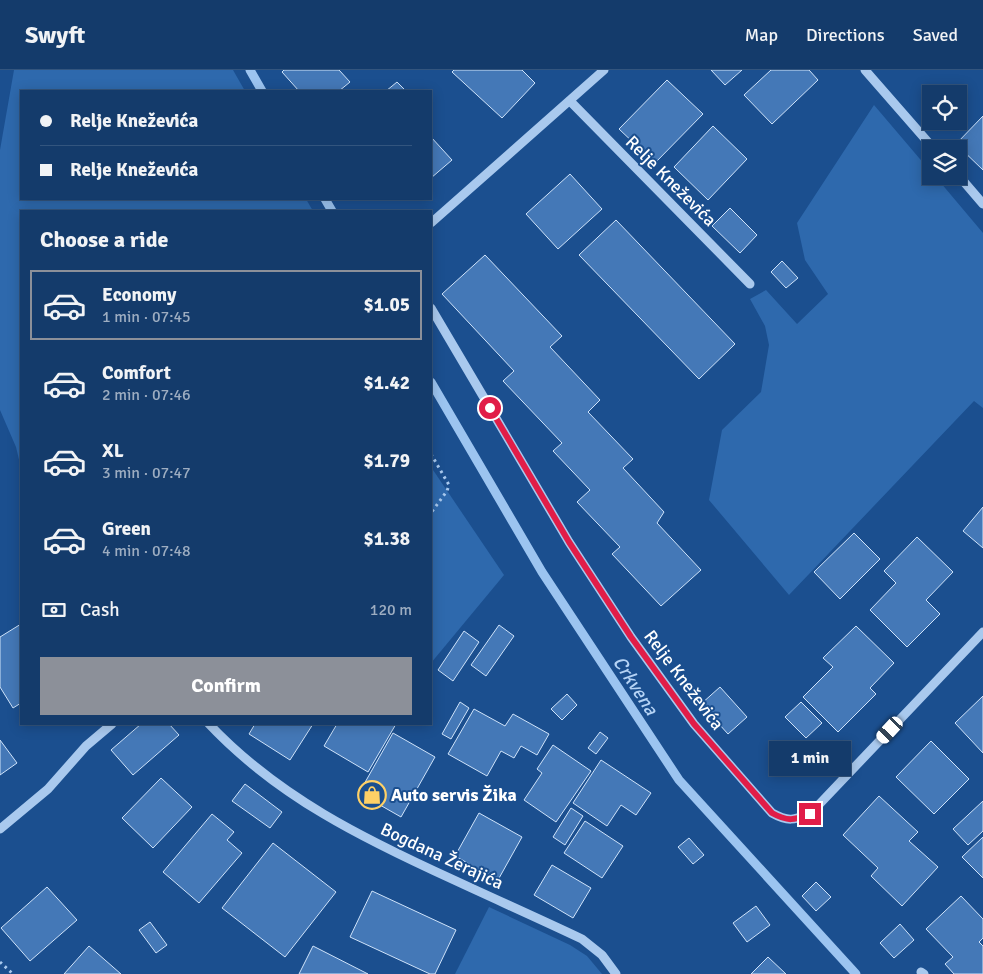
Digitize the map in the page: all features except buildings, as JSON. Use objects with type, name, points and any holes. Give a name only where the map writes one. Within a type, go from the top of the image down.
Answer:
[{"type":"street","points":[[432,222],[604,70]]},
{"type":"street","points":[[864,70],[926,140]]},
{"type":"street","name":"Relje Kneževića","points":[[570,101],[750,284]]},
{"type":"street","points":[[967,185],[983,204]]},
{"type":"street","name":"Relje Kneževića","points":[[432,310],[569,542],[631,637],[694,724],[772,813],[784,820],[798,819],[810,814],[983,632]]},
{"type":"street","points":[[0,829],[48,789],[86,746],[111,725]]},
{"type":"street","name":"Bogdana Žerajića","points":[[209,725],[248,762],[300,800],[382,847],[582,939],[602,955],[616,974]]},
{"type":"path","points":[[432,456],[449,484],[447,491],[432,512]]},
{"type":"path","points":[[0,962],[13,974]]},
{"type":"shaded area","points":[[14,70],[233,70],[244,90],[20,90],[20,200],[307,200],[312,210],[20,210],[20,464],[16,447],[0,410],[0,150]]},
{"type":"shaded area","points":[[874,105],[922,161],[922,185],[943,185],[983,233],[983,408],[974,401],[789,595],[709,500],[722,430],[761,392],[769,345],[765,326],[750,299],[766,290],[797,324],[828,294],[805,260],[797,223]]},
{"type":"shaded area","points":[[432,468],[504,575],[432,662]]},
{"type":"shaded area","points":[[489,907],[570,945],[587,956],[602,974],[455,974]]},
{"type":"waterway","name":"Crkvena","points":[[250,70],[261,90]]},
{"type":"waterway","name":"Crkvena","points":[[326,200],[331,210]]},
{"type":"waterway","name":"Crkvena","points":[[432,384],[542,572],[679,780],[856,974]]},
{"type":"place","name":"Auto servis Žika","points":[[372,795]]},
{"type":"route","points":[[490,408],[569,542],[631,637],[694,724],[772,813],[784,820],[798,819],[810,814]]}]
